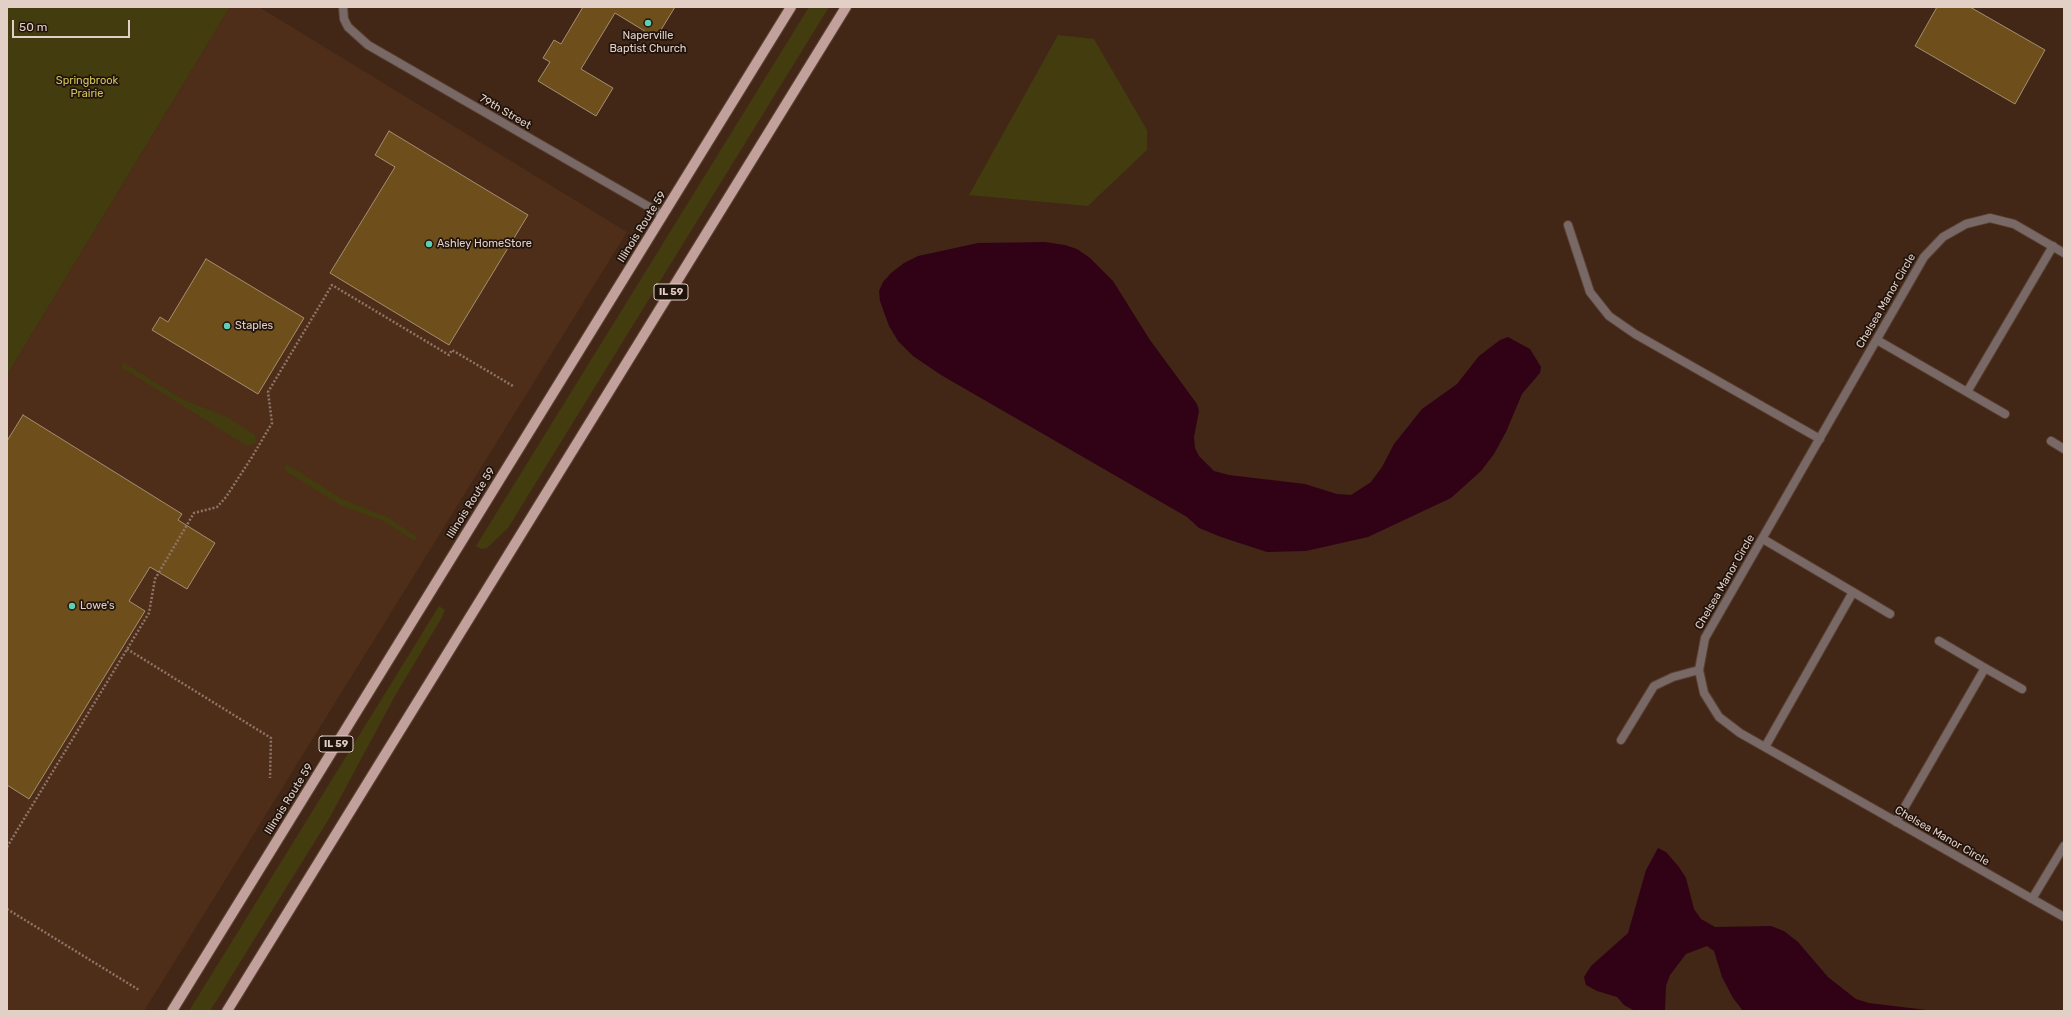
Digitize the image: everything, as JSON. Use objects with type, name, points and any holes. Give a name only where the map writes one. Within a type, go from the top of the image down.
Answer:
[{"type":"main road","name":"Illinois Route 59","points":[[172,1011],[791,7]]},
{"type":"main road","name":"IL 59","points":[[227,1011],[846,7]]},
{"type":"street","name":"79th Street","points":[[343,7],[344,19],[353,34],[368,46],[663,215]]},
{"type":"street","name":"Chelsea Manor Circle","points":[[2064,253],[2014,224],[1990,218],[1966,224],[1944,237],[1924,257],[1705,638],[1699,670],[1704,693],[1719,717],[1740,733],[2064,917]]},
{"type":"street","points":[[1568,226],[1590,292],[1609,316],[1635,334],[1820,439]]},
{"type":"street","points":[[1967,392],[2053,246]]},
{"type":"street","points":[[1877,340],[2005,414]]},
{"type":"street","points":[[2051,442],[2064,449]]},
{"type":"street","points":[[1762,540],[1890,614]]},
{"type":"street","points":[[1764,747],[1854,592]]},
{"type":"street","points":[[1939,641],[2022,690]]},
{"type":"street","points":[[1896,822],[1985,668]]},
{"type":"street","points":[[1621,740],[1654,686],[1672,677],[1699,670]]},
{"type":"street","points":[[2032,899],[2064,846]]},
{"type":"path","points":[[7,846],[149,613],[155,579],[194,513],[217,507],[226,498],[272,423],[268,392],[332,285],[449,355],[452,350],[513,386]]},
{"type":"path","points":[[127,649],[271,738],[270,778]]},
{"type":"path","points":[[7,909],[139,990]]},
{"type":"shaded area","points":[[230,7],[259,7],[627,232],[144,1011],[7,1011],[7,375]]},
{"type":"shaded area","points":[[1045,242],[1065,245],[1077,249],[1090,258],[1113,281],[1150,340],[1197,404],[1199,411],[1194,437],[1195,448],[1199,456],[1214,471],[1229,475],[1305,484],[1337,494],[1351,495],[1371,482],[1382,467],[1394,444],[1422,409],[1457,384],[1479,356],[1500,340],[1508,337],[1530,349],[1541,367],[1540,373],[1522,394],[1506,432],[1494,454],[1481,471],[1451,498],[1368,537],[1306,551],[1267,552],[1199,528],[1187,517],[941,375],[913,356],[898,341],[889,326],[880,301],[879,291],[883,282],[891,273],[904,263],[918,256],[978,243]]},
{"type":"shaded area","points":[[1658,848],[1666,852],[1686,878],[1694,909],[1701,919],[1715,927],[1771,926],[1784,931],[1798,942],[1828,977],[1856,999],[1869,1003],[1935,1011],[1743,1011],[1733,998],[1722,977],[1714,951],[1707,946],[1686,954],[1670,975],[1666,986],[1665,1011],[1635,1011],[1624,1005],[1617,997],[1597,991],[1586,985],[1584,977],[1591,966],[1628,933],[1646,870]]},
{"type":"green space","name":"Springbrook Prairie","points":[[7,7],[230,7],[7,375]]},
{"type":"green space","points":[[809,7],[829,7],[508,528],[487,548],[481,549],[476,546]]},
{"type":"green space","points":[[1058,35],[1094,39],[1147,130],[1147,150],[1088,206],[969,195]]},
{"type":"green space","points":[[124,363],[184,400],[225,416],[255,435],[256,443],[247,446],[121,367]]},
{"type":"green space","points":[[287,464],[342,499],[389,518],[417,537],[415,541],[383,521],[340,505],[284,470]]},
{"type":"green space","points":[[439,606],[445,610],[441,619],[396,694],[330,817],[210,1011],[189,1011]]},
{"type":"building","points":[[583,7],[675,7],[656,38],[615,13],[581,69],[613,88],[596,116],[538,81],[550,62],[543,58],[554,40],[561,44]]},
{"type":"building","points":[[1937,7],[1970,7],[2045,50],[2015,104],[1915,46]]},
{"type":"building","name":"Ashley HomeStore","points":[[389,131],[528,215],[449,345],[330,273],[395,167],[375,155]]},
{"type":"building","name":"Staples","points":[[206,259],[304,318],[258,394],[152,330],[160,317],[168,322]]},
{"type":"building","name":"Lowe's","points":[[23,415],[182,514],[178,520],[215,543],[187,589],[150,567],[129,601],[145,611],[29,799],[7,785],[7,441]]},
{"type":"place","name":"Naperville Baptist Church","points":[[648,23]]},
{"type":"place","name":"Ashley HomeStore","points":[[429,244]]},
{"type":"place","name":"Staples","points":[[227,326]]},
{"type":"place","name":"Lowe's","points":[[72,606]]}]
